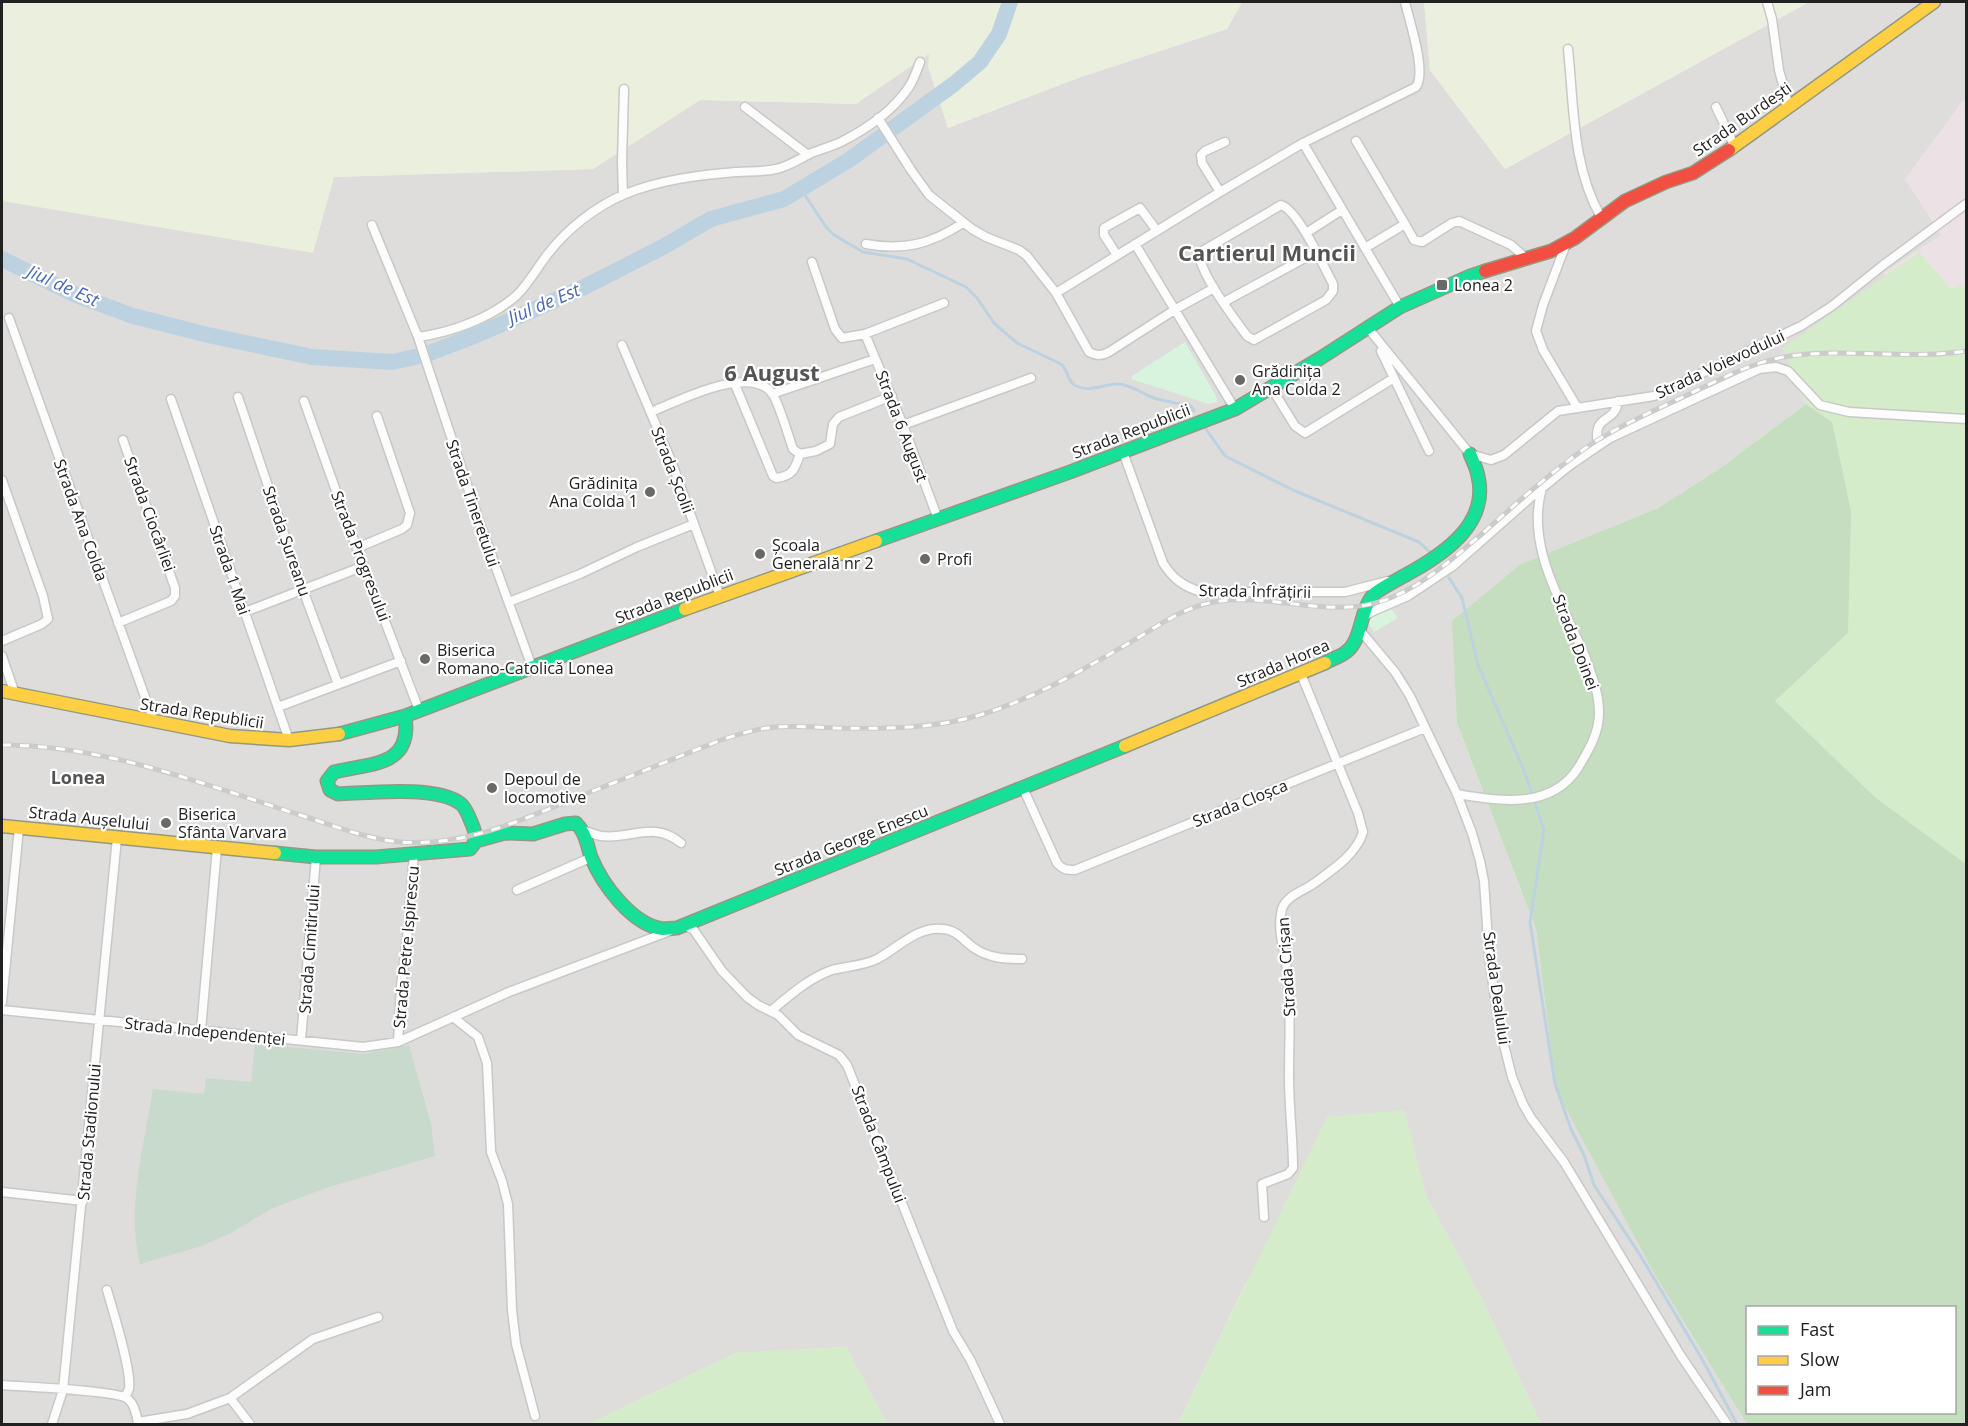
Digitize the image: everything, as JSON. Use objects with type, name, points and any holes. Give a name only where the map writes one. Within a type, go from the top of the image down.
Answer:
[{"type":"street","points":[[1056,293],[1303,144],[1416,87],[1420,77],[1405,2]]},
{"type":"street","points":[[1767,2],[1772,19],[1779,70],[1789,107]]},
{"type":"street","name":"Strada Burdești","points":[[1527,259],[1566,244],[1625,201],[1666,182],[1693,173],[1735,147],[1934,2]]},
{"type":"street","points":[[1568,49],[1576,138],[1587,189],[1601,217]]},
{"type":"street","points":[[419,340],[460,327],[494,311],[525,285],[566,233],[591,213],[623,195],[661,182],[684,178],[775,169],[790,165],[849,137],[878,118],[904,94],[920,62]]},
{"type":"street","points":[[623,195],[624,90]]},
{"type":"street","points":[[745,107],[808,155]]},
{"type":"street","points":[[1716,107],[1735,147]]},
{"type":"street","points":[[878,118],[929,195],[963,223],[986,237],[1019,250],[1027,256],[1056,293],[1089,352],[1095,355],[1109,352],[1176,309],[1214,288]]},
{"type":"street","points":[[1356,141],[1414,240],[1422,242],[1459,221],[1510,245],[1527,259]]},
{"type":"street","points":[[1220,192],[1202,163],[1201,155],[1225,142]]},
{"type":"street","points":[[1303,144],[1400,307]]},
{"type":"street","name":"Strada Voievodului","points":[[1470,454],[1491,459],[1504,455],[1558,411],[1654,396],[1801,326],[1832,306],[1966,204]]},
{"type":"street","points":[[1281,205],[1290,209],[1306,233],[1333,284],[1331,296],[1254,340],[1247,336],[1214,288],[1199,257],[1200,250],[1281,205]]},
{"type":"street","points":[[1117,255],[1104,235],[1104,228],[1140,208],[1157,231]]},
{"type":"street","points":[[1306,233],[1342,210]]},
{"type":"street","points":[[866,244],[887,248],[913,245],[943,236],[963,223]]},
{"type":"street","points":[[1365,248],[1405,224]]},
{"type":"street","name":"Strada Tineretului","points":[[372,225],[419,340],[479,521],[532,667]]},
{"type":"street","points":[[1135,244],[1235,409]]},
{"type":"street","points":[[1566,244],[1543,305],[1536,331],[1537,339],[1577,407]]},
{"type":"street","points":[[1224,302],[1316,252]]},
{"type":"street","name":"Strada Republicii","points":[[2,691],[230,736],[289,740],[347,733],[405,716],[720,596],[1123,452],[1235,409],[1371,333],[1400,307],[1470,276],[1527,259]]},
{"type":"street","points":[[812,262],[838,336],[842,338],[865,334],[944,303]]},
{"type":"street","name":"Strada Ana Colda","points":[[9,318],[154,722]]},
{"type":"street","points":[[1371,333],[1429,451]]},
{"type":"street","points":[[1371,333],[1470,454]]},
{"type":"street","name":"Strada 6 August","points":[[865,334],[892,396],[938,519]]},
{"type":"street","name":"Strada Școlii","points":[[622,345],[651,412],[720,596]]},
{"type":"street","points":[[772,394],[875,358]]},
{"type":"street","points":[[1360,624],[1430,583],[1453,566],[1490,531],[1542,488],[1610,438],[1759,369],[1776,367],[1788,371],[1820,405],[1849,412],[1966,419]]},
{"type":"street","points":[[903,425],[1031,378]]},
{"type":"street","points":[[1271,387],[1295,426],[1305,433],[1394,378]]},
{"type":"street","points":[[651,412],[734,382],[749,381],[760,384],[772,394],[793,449],[800,454],[816,452],[830,444],[833,424],[839,417],[892,396]]},
{"type":"street","points":[[734,382],[773,476],[776,478],[789,475],[794,470],[800,454]]},
{"type":"street","name":"Strada Șureanu","points":[[238,398],[303,590],[338,684]]},
{"type":"street","name":"Strada 1 Mai","points":[[171,399],[289,740]]},
{"type":"street","name":"Strada Progresului","points":[[304,401],[419,710]]},
{"type":"street","points":[[1598,446],[1596,429],[1616,411],[1618,401]]},
{"type":"street","points":[[357,548],[402,529],[410,520],[410,513],[377,416]]},
{"type":"street","name":"Strada Ciocârliei","points":[[118,622],[171,601],[175,596],[175,588],[123,440]]},
{"type":"street","name":"Strada Înfrățirii","points":[[1123,452],[1163,563],[1171,576],[1184,586],[1201,592],[1345,592],[1403,577]]},
{"type":"street","name":"Strada Horea","points":[[1023,788],[1301,674],[1347,652],[1354,642],[1371,596],[1431,561],[1473,521],[1482,497],[1480,477],[1470,454]]},
{"type":"street","points":[[2,480],[48,614],[48,619],[42,624],[2,641]]},
{"type":"street","name":"Strada Doinei","points":[[1457,794],[1511,801],[1534,799],[1565,782],[1576,771],[1595,737],[1599,712],[1595,681],[1542,552],[1538,530],[1539,498],[1542,488]]},
{"type":"street","points":[[509,602],[694,524]]},
{"type":"street","points":[[245,612],[364,566]]},
{"type":"street","name":"Strada Dealului","points":[[1360,624],[1410,696],[1457,794],[1480,861],[1486,902],[1489,956],[1499,1024],[1512,1077],[1523,1104],[1569,1171],[1681,1356],[1726,1425]]},
{"type":"street","points":[[2,656],[15,694]]},
{"type":"street","points":[[278,707],[401,661]]},
{"type":"street","name":"Strada Crișan","points":[[1264,1217],[1262,1184],[1288,1174],[1293,1168],[1288,977],[1280,919],[1282,908],[1286,901],[1340,862],[1355,847],[1363,832],[1358,813],[1301,674]]},
{"type":"street","points":[[405,716],[407,727],[405,740],[398,751],[373,766],[334,771],[327,781],[330,789],[338,794],[423,792],[451,798],[462,805],[476,835],[476,841]]},
{"type":"street","name":"Strada Cloșca","points":[[1023,788],[1057,863],[1062,868],[1075,870],[1425,728]]},
{"type":"street","name":"Strada George Enescu","points":[[408,1037],[509,992],[683,925],[1023,788]]},
{"type":"street","name":"Strada Aușelului","points":[[2,826],[316,857],[363,858],[467,850],[473,847],[476,841],[505,833],[533,834],[570,822],[578,824],[583,830]]},
{"type":"street","points":[[2,1002],[19,828]]},
{"type":"street","points":[[583,830],[592,857],[608,887],[638,919],[661,929],[683,925]]},
{"type":"street","points":[[583,830],[600,836],[646,830],[674,836],[681,843]]},
{"type":"street","name":"Strada Stadionului","points":[[52,1425],[63,1390],[117,838]]},
{"type":"street","points":[[201,1029],[217,848]]},
{"type":"street","name":"Strada Petre Ispirescu","points":[[398,1042],[414,853]]},
{"type":"street","name":"Strada Cimitirului","points":[[301,1040],[316,857]]},
{"type":"street","points":[[517,890],[592,857]]},
{"type":"street","name":"Strada Câmpului","points":[[683,925],[693,929],[722,971],[741,991],[758,1005],[771,1011],[798,1035],[839,1055],[847,1065],[953,1331],[971,1361],[1000,1425]]},
{"type":"street","points":[[771,1011],[807,982],[830,971],[877,959],[914,935],[928,930],[942,928],[957,933],[973,947],[987,955],[1001,959],[1022,959]]},
{"type":"street","name":"Strada Independenței","points":[[2,1010],[363,1047],[398,1042],[408,1037]]},
{"type":"street","points":[[453,1017],[478,1037],[487,1063],[491,1152],[508,1204],[510,1285],[516,1344],[535,1416]]},
{"type":"street","points":[[2,1192],[83,1201]]},
{"type":"street","points":[[107,1290],[125,1361],[129,1391],[124,1397]]},
{"type":"street","points":[[2,1385],[93,1392],[124,1397],[131,1401],[138,1423],[187,1414],[230,1398],[313,1339],[378,1317]]},
{"type":"street","points":[[230,1398],[250,1425]]},
{"type":"shaded area","points":[[1242,2],[1424,2],[1430,70],[1505,169],[1809,2],[1966,2],[1966,284],[1783,348],[1806,404],[1719,469],[1658,508],[1521,564],[1457,723],[1536,929],[1556,1090],[1747,1424],[1541,1424],[1482,1299],[1426,1196],[1404,1111],[1246,1283],[1178,1424],[887,1424],[846,1347],[736,1353],[589,1424],[2,1424],[2,201],[334,177],[593,169],[700,100],[856,104],[929,53],[948,128],[1078,78],[1227,29]]},
{"type":"shaded area","points":[[1966,100],[1966,384],[1883,273],[1941,235],[1905,179],[1961,103]]},
{"type":"green space","points":[[2,2],[1242,2],[1227,29],[1078,78],[948,128],[928,67],[929,54],[856,104],[700,100],[593,169],[334,177],[313,253],[2,201]]},
{"type":"green space","points":[[1424,2],[1809,2],[1505,169],[1430,70]]},
{"type":"green space","points":[[1919,252],[1951,289],[1966,284],[1966,864],[1876,798],[1775,701],[1848,633],[1832,422],[1806,404],[1783,348]]},
{"type":"green space","points":[[1185,342],[1217,398],[1217,402],[1209,404],[1131,379],[1132,376]]},
{"type":"green space","points":[[1806,404],[1832,422],[1851,511],[1848,633],[1775,701],[1876,798],[1966,864],[1966,1424],[1747,1424],[1653,1271],[1556,1090],[1536,929],[1457,723],[1452,621],[1521,564],[1658,508],[1719,469]]},
{"type":"green space","points":[[1391,608],[1398,618],[1374,632],[1366,618]]},
{"type":"green space","points":[[255,1044],[364,1054],[409,1045],[431,1124],[435,1156],[326,1188],[273,1208],[231,1233],[202,1246],[140,1264],[136,1242],[136,1199],[141,1154],[153,1089],[204,1094],[206,1078],[251,1082]]},
{"type":"green space","points":[[1404,1110],[1426,1196],[1482,1299],[1541,1424],[1178,1424],[1327,1117]]},
{"type":"green space","points":[[846,1347],[887,1424],[589,1424],[736,1353]]},
{"type":"waterway","name":"Jiul de Est","points":[[2,259],[76,295],[133,316],[208,335],[312,357],[392,362],[424,355],[477,335],[582,288],[661,248],[711,219],[784,199],[849,160],[954,84],[980,62],[999,34],[1010,2]]},
{"type":"waterway","points":[[801,189],[826,227],[834,235],[863,252],[907,259],[966,287],[977,298],[994,323],[1017,343],[1061,364],[1071,382],[1076,386],[1086,389],[1123,384],[1154,398],[1191,406],[1194,411]]},
{"type":"waterway","points":[[1206,429],[1225,456],[1295,491],[1419,542],[1430,552]]},
{"type":"waterway","points":[[1449,578],[1462,598],[1478,665],[1525,773],[1544,830],[1530,922],[1555,1084],[1594,1185],[1640,1255],[1702,1359],[1737,1424]]},
{"type":"railway","points":[[2,745],[78,752],[153,768],[375,838],[400,842],[424,842],[471,836],[516,822],[721,740],[750,731],[801,726],[910,727],[947,723],[983,714],[1058,683],[1170,619],[1202,605],[1234,600],[1255,600],[1341,607],[1362,606],[1382,601],[1410,589],[1436,572],[1550,475],[1593,443],[1637,418],[1735,372],[1762,362],[1790,356],[1966,351]]},
{"type":"traffic: fast","points":[[876,541],[1070,472],[1235,409],[1400,307],[1485,271]]},
{"type":"traffic: fast","points":[[1325,663],[1344,654],[1351,647],[1366,607],[1375,593],[1425,564],[1462,534],[1477,508],[1480,493],[1475,465],[1470,454]]},
{"type":"traffic: fast","points":[[339,734],[405,716],[685,609]]},
{"type":"traffic: fast","points":[[275,853],[316,857],[376,857],[470,849],[474,843],[475,831],[463,806],[450,798],[419,792],[338,794],[330,790],[327,781],[334,772],[374,764],[395,754],[402,745],[406,733],[405,716]]},
{"type":"traffic: fast","points":[[476,841],[505,833],[533,834],[576,823],[584,835],[596,868],[610,891],[629,912],[651,926],[663,929],[677,928],[1125,746]]},
{"type":"traffic: slow","points":[[1729,150],[1934,2]]},
{"type":"traffic: slow","points":[[685,609],[876,541]]},
{"type":"traffic: slow","points":[[1125,746],[1325,663]]},
{"type":"traffic: slow","points":[[2,691],[230,736],[289,740],[339,734]]},
{"type":"traffic: slow","points":[[2,826],[275,853]]},
{"type":"traffic: jam","points":[[1485,271],[1551,251],[1575,238],[1625,201],[1666,182],[1693,173],[1729,150]]},
{"type":"place","name":"Lonea 2","points":[[1442,285]]},
{"type":"place","name":"Grădinița Ana Colda 2","points":[[1240,380]]},
{"type":"place","name":"Grădinița Ana Colda 1","points":[[650,492]]},
{"type":"place","name":"Școala Generală nr 2","points":[[760,554]]},
{"type":"place","name":"Profi","points":[[925,559]]},
{"type":"place","name":"Biserica Romano-Catolică Lonea","points":[[425,659]]},
{"type":"place","name":"Depoul de locomotive","points":[[492,788]]},
{"type":"place","name":"Biserica Sfânta Varvara","points":[[166,823]]},
{"type":"district","name":"Cartierul Muncii","points":[[1267,253]]},
{"type":"district","name":"6 August","points":[[772,373]]},
{"type":"district","name":"Lonea","points":[[78,778]]}]
